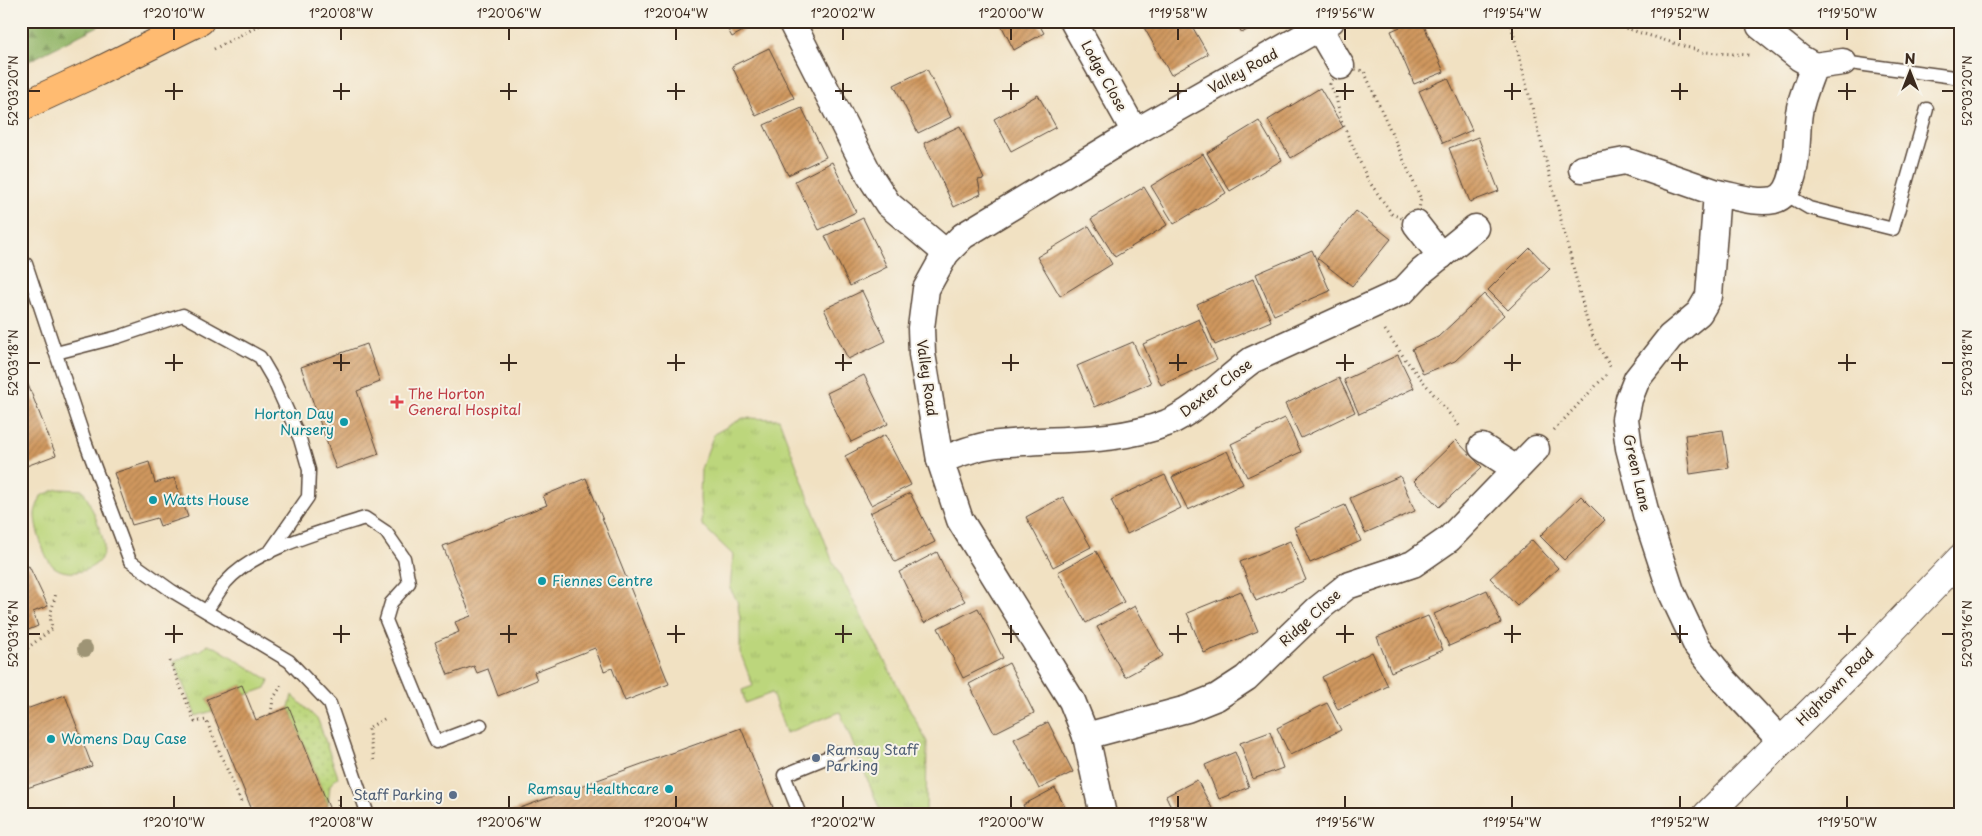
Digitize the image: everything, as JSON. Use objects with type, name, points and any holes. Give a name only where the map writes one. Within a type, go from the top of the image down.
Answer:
[{"type":"main road","points":[[21,107],[200,21]]},
{"type":"street","points":[[791,21],[870,176],[888,204],[946,253]]},
{"type":"street","name":"Lodge Close","points":[[1073,21],[1135,132]]},
{"type":"street","name":"Valley Road","points":[[1103,815],[1086,736],[1072,701],[960,520],[940,460],[922,354],[921,328],[926,290],[946,253],[963,236],[1135,132],[1325,24],[1341,66]]},
{"type":"street","points":[[1760,26],[1800,58],[1814,66],[1843,62]]},
{"type":"street","points":[[1582,169],[1625,161],[1717,193],[1758,200],[1775,200],[1785,194],[1792,180],[1799,112],[1814,66]]},
{"type":"street","name":"Green Lane","points":[[1717,193],[1709,296],[1699,313],[1670,337],[1637,379],[1629,399],[1625,419],[1629,448],[1647,518],[1671,591],[1697,646],[1725,681],[1781,741]]},
{"type":"street","points":[[1416,224],[1441,256]]},
{"type":"street","name":"Dexter Close","points":[[940,460],[988,445],[1123,436],[1166,423],[1191,410],[1230,375],[1252,360],[1403,291],[1422,271],[1475,228]]},
{"type":"street","points":[[1482,447],[1516,469]]},
{"type":"street","name":"Ridge Close","points":[[1086,736],[1186,709],[1217,697],[1246,678],[1318,609],[1347,586],[1413,564],[1449,539],[1536,449]]},
{"type":"street","name":"Hightown Road","points":[[1707,815],[1871,652],[1961,558]]},
{"type":"lane","points":[[1843,62],[1961,78]]},
{"type":"lane","points":[[1785,194],[1809,208],[1893,229],[1927,109]]},
{"type":"lane","points":[[21,260],[26,264],[85,441],[130,560],[172,591],[290,661],[330,704],[368,815]]},
{"type":"lane","points":[[56,353],[118,337],[183,315],[260,357],[274,381],[300,439],[309,470],[308,496],[269,553]]},
{"type":"lane","points":[[206,611],[226,582],[253,560],[313,534],[365,518],[386,532],[404,558],[409,582],[391,602],[386,620],[436,742],[481,725]]},
{"type":"lane","points":[[800,815],[784,775],[838,753]]},
{"type":"path","points":[[1510,21],[1587,321],[1593,337],[1612,369],[1536,449]]},
{"type":"path","points":[[1602,21],[1703,52],[1752,55]]},
{"type":"path","points":[[1341,66],[1364,71],[1421,199],[1416,224],[1392,214],[1368,180],[1341,120],[1336,98],[1330,84],[1341,66]]},
{"type":"path","points":[[1384,329],[1404,359],[1455,422]]},
{"type":"path","points":[[21,656],[30,646],[52,629],[50,616],[56,593]]},
{"type":"path","points":[[170,661],[195,722],[206,720],[241,802]]},
{"type":"path","points":[[271,714],[273,699],[284,681]]},
{"type":"green space","points":[[21,21],[108,21],[21,65]]},
{"type":"green space","points":[[743,418],[779,419],[832,560],[927,742],[926,815],[882,815],[840,712],[786,733],[772,693],[745,703],[742,690],[753,686],[740,652],[740,618],[737,600],[730,589],[733,555],[702,525],[700,498],[701,469],[714,434]]},
{"type":"green space","points":[[57,489],[83,490],[93,510],[104,548],[102,556],[92,567],[75,572],[66,572],[52,565],[46,556],[35,520],[35,513],[41,496]]},
{"type":"green space","points":[[208,645],[217,648],[269,680],[266,688],[246,695],[242,685],[207,699],[212,711],[196,716],[174,662],[196,651],[199,652]]},
{"type":"green space","points":[[292,695],[318,720],[338,777],[330,785],[328,805],[289,707]]},
{"type":"building","points":[[723,21],[761,21],[732,37]]},
{"type":"building","points":[[999,21],[1037,21],[1044,33],[1014,50]]},
{"type":"building","points":[[1146,21],[1189,21],[1208,54],[1171,75],[1142,24]]},
{"type":"building","points":[[1235,21],[1261,21],[1242,33]]},
{"type":"building","points":[[1414,21],[1422,21],[1444,72],[1414,84],[1391,31]]},
{"type":"building","points":[[769,48],[794,98],[756,116],[732,66]]},
{"type":"building","points":[[927,69],[951,117],[918,133],[894,85]]},
{"type":"building","points":[[1448,78],[1472,130],[1443,143],[1419,91]]},
{"type":"building","points":[[1320,88],[1343,127],[1291,158],[1268,120]]},
{"type":"building","points":[[1038,95],[1056,127],[1011,151],[994,119]]},
{"type":"building","points":[[802,108],[826,157],[788,175],[764,125]]},
{"type":"building","points":[[1259,121],[1282,160],[1230,191],[1207,153]]},
{"type":"building","points":[[960,126],[984,179],[978,180],[981,194],[954,207],[924,143]]},
{"type":"building","points":[[1478,137],[1499,191],[1470,202],[1449,148]]},
{"type":"building","points":[[1203,154],[1226,193],[1174,224],[1151,186]]},
{"type":"building","points":[[832,162],[856,212],[819,230],[795,181]]},
{"type":"building","points":[[1144,187],[1167,225],[1115,257],[1091,219]]},
{"type":"building","points":[[1356,211],[1391,239],[1352,286],[1317,258]]},
{"type":"building","points":[[863,218],[887,267],[850,286],[825,236]]},
{"type":"building","points":[[1089,226],[1112,264],[1060,296],[1037,257]]},
{"type":"building","points":[[1530,248],[1550,269],[1508,310],[1488,290]]},
{"type":"building","points":[[1312,250],[1330,291],[1274,315],[1256,274]]},
{"type":"building","points":[[1253,279],[1271,321],[1215,345],[1197,304]]},
{"type":"building","points":[[862,291],[886,341],[848,359],[824,309]]},
{"type":"building","points":[[1484,294],[1504,315],[1455,361],[1423,374],[1412,349],[1438,337]]},
{"type":"building","points":[[1199,319],[1217,360],[1161,385],[1143,344]]},
{"type":"building","points":[[1133,342],[1151,383],[1095,407],[1077,366]]},
{"type":"building","name":"Horton Day Nursery","points":[[367,344],[380,382],[357,391],[379,454],[336,469],[301,367]]},
{"type":"building","points":[[1398,355],[1414,388],[1359,414],[1344,380]]},
{"type":"building","points":[[21,367],[56,455],[21,468]]},
{"type":"building","points":[[864,375],[888,424],[851,442],[827,393]]},
{"type":"building","points":[[1339,378],[1355,412],[1301,438],[1285,404]]},
{"type":"building","points":[[1285,418],[1301,452],[1247,477],[1231,444]]},
{"type":"building","points":[[1723,430],[1729,468],[1690,474],[1685,435]]},
{"type":"building","points":[[885,435],[911,485],[871,505],[845,456]]},
{"type":"building","points":[[1456,440],[1482,467],[1439,507],[1414,481]]},
{"type":"building","points":[[1227,451],[1243,484],[1188,510],[1172,477]]},
{"type":"building","name":"Watts House","points":[[149,462],[155,483],[174,478],[188,517],[160,526],[157,518],[132,525],[114,473]]},
{"type":"building","points":[[1165,475],[1181,508],[1127,534],[1111,500]]},
{"type":"building","points":[[1400,476],[1415,511],[1365,533],[1350,498]]},
{"type":"building","name":"Fiennes Centre","points":[[586,478],[669,684],[625,701],[612,668],[604,671],[595,648],[534,672],[537,680],[498,696],[488,669],[477,673],[474,666],[448,675],[435,642],[459,632],[455,622],[471,616],[443,546],[547,505],[543,496]]},
{"type":"building","points":[[910,493],[935,542],[895,562],[870,513]]},
{"type":"building","points":[[1581,496],[1605,520],[1564,560],[1540,536]]},
{"type":"building","points":[[1063,497],[1091,547],[1053,567],[1026,517]]},
{"type":"building","points":[[1345,505],[1361,541],[1310,563],[1294,527]]},
{"type":"building","points":[[1532,540],[1558,568],[1517,606],[1490,578]]},
{"type":"building","points":[[1290,541],[1306,580],[1256,601],[1240,562]]},
{"type":"building","points":[[1096,551],[1124,602],[1086,623],[1058,572]]},
{"type":"building","points":[[937,552],[949,578],[965,601],[924,623],[899,572]]},
{"type":"building","points":[[29,566],[48,606],[33,612],[38,626],[21,633],[21,569]]},
{"type":"building","points":[[1487,590],[1501,623],[1449,646],[1434,614]]},
{"type":"building","points":[[1241,591],[1258,631],[1204,653],[1187,613]]},
{"type":"building","points":[[1135,606],[1163,656],[1125,677],[1097,627]]},
{"type":"building","points":[[978,608],[1003,658],[963,678],[938,628]]},
{"type":"building","points":[[1428,616],[1443,650],[1391,672],[1377,637]]},
{"type":"building","points":[[1372,652],[1388,686],[1338,710],[1322,677]]},
{"type":"building","points":[[1009,663],[1034,713],[994,733],[969,684]]},
{"type":"building","points":[[242,685],[256,720],[289,707],[332,815],[254,815],[207,699]]},
{"type":"building","name":"Womens Day Case","points":[[65,695],[92,766],[21,790],[21,711]]},
{"type":"building","points":[[1327,703],[1341,730],[1290,755],[1277,728]]},
{"type":"building","points":[[1048,722],[1073,772],[1039,789],[1014,739]]},
{"type":"building","name":"Ramsay Healthcare","points":[[741,728],[776,815],[501,815]]},
{"type":"building","points":[[1270,732],[1283,768],[1253,779],[1240,743]]},
{"type":"building","points":[[1235,752],[1249,787],[1219,799],[1205,765]]},
{"type":"building","points":[[1197,780],[1212,808],[1198,815],[1175,815],[1166,796]]},
{"type":"building","points":[[1055,788],[1069,815],[1028,815],[1023,805]]},
{"type":"place","name":"The Horton General Hospital","points":[[397,402]]},
{"type":"place","name":"Horton Day Nursery","points":[[344,422]]},
{"type":"place","name":"Watts House","points":[[153,500]]},
{"type":"place","name":"Fiennes Centre","points":[[542,581]]},
{"type":"place","name":"Womens Day Case","points":[[51,739]]},
{"type":"place","name":"Ramsay Staff Parking","points":[[816,758]]},
{"type":"place","name":"Ramsay Healthcare","points":[[669,789]]},
{"type":"place","name":"Staff Parking","points":[[453,795]]}]
